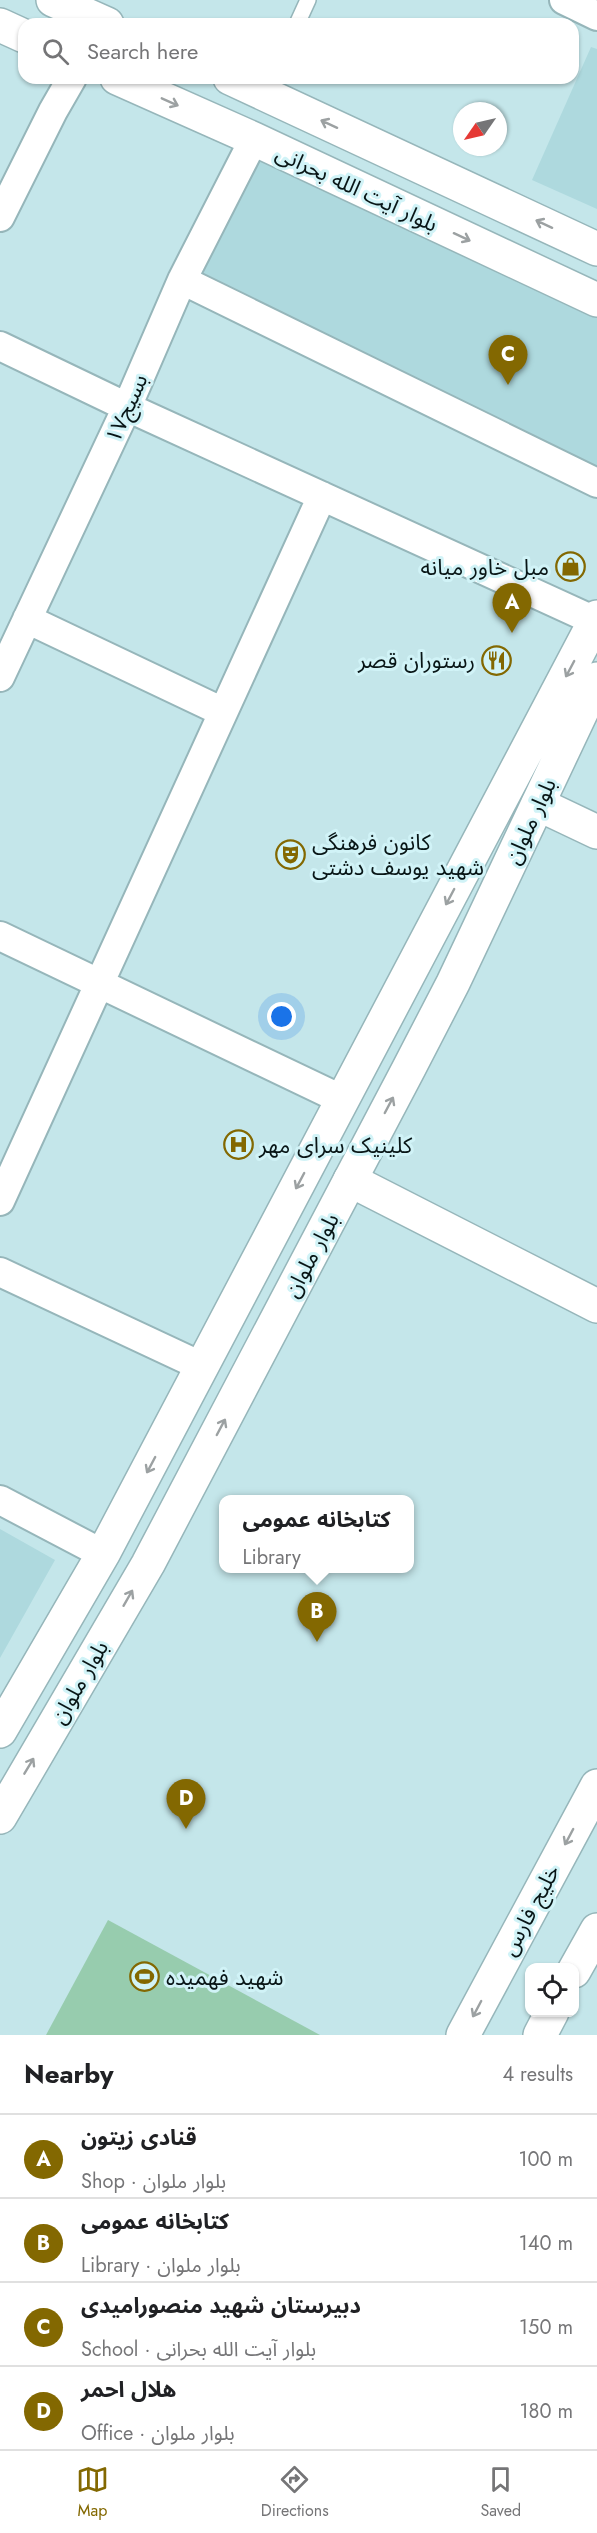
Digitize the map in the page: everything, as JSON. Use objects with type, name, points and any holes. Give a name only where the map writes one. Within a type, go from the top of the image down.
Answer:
[{"type":"main road","points":[[59,1],[94,18]]},
{"type":"main road","points":[[0,25],[18,33]]},
{"type":"main road","name":"بلوار آیت الله بحرانی","points":[[130,84],[254,139],[597,300]]},
{"type":"main road","name":"بلوار آیت الله بحرانی","points":[[268,86],[366,141],[597,249]]},
{"type":"main road","points":[[350,185],[366,141]]},
{"type":"main road","name":"بلوار ملوان","points":[[0,1731],[103,1554],[596,619]]},
{"type":"main road","name":"بلوار ملوان","points":[[0,1817],[148,1564],[408,1070],[453,983],[597,679]]},
{"type":"main road","points":[[538,804],[597,832]]},
{"type":"main road","points":[[370,1048],[408,1070]]},
{"type":"main road","points":[[350,1180],[597,1306]]},
{"type":"main road","name":"خلیج فارس","points":[[463,2035],[597,1786]]},
{"type":"main road","points":[[578,1963],[597,1930]]},
{"type":"main road","points":[[540,2035],[550,2017]]},
{"type":"street","points":[[564,0],[597,16]]},
{"type":"street","points":[[0,217],[69,84]]},
{"type":"street","name":"بسیج۱۷","points":[[0,677],[127,407],[182,280],[254,139]]},
{"type":"street","points":[[182,280],[597,483]]},
{"type":"street","points":[[0,346],[321,496],[596,619]]},
{"type":"street","points":[[0,1201],[321,496]]},
{"type":"street","points":[[27,619],[223,712]]},
{"type":"street","points":[[0,936],[343,1100]]},
{"type":"street","points":[[0,1272],[203,1367]]},
{"type":"street","points":[[0,1500],[103,1554]]},
{"type":"lane","points":[[300,18],[308,0]]},
{"type":"shaded area","points":[[591,47],[597,49],[597,209],[532,180],[575,84],[579,84],[579,74]]},
{"type":"shaded area","points":[[254,139],[597,300],[597,470],[189,275]]},
{"type":"shaded area","points":[[0,1529],[55,1560],[0,1658]]},
{"type":"green space","name":"شهید فهمیده","points":[[108,1920],[320,2035],[46,2035]]},
{"type":"place","name":"دبیرستان شهید منصورامیدی","points":[[508,385]]},
{"type":"place","name":"مبل خاور میانه","points":[[570,567]]},
{"type":"place","name":"قنادى زیتون","points":[[512,633]]},
{"type":"place","name":"رستوران قصر","points":[[496,660]]},
{"type":"place","name":"کانون فرهنگی شهید یوسف دشتی","points":[[291,855]]},
{"type":"place","name":"کلینیک سرای مهر","points":[[238,1145]]},
{"type":"place","name":"کتابخانه عمومی","points":[[317,1642]]},
{"type":"place","name":"هلال احمر","points":[[186,1829]]},
{"type":"place","name":"شهید فهمیده","points":[[145,1977]]}]
